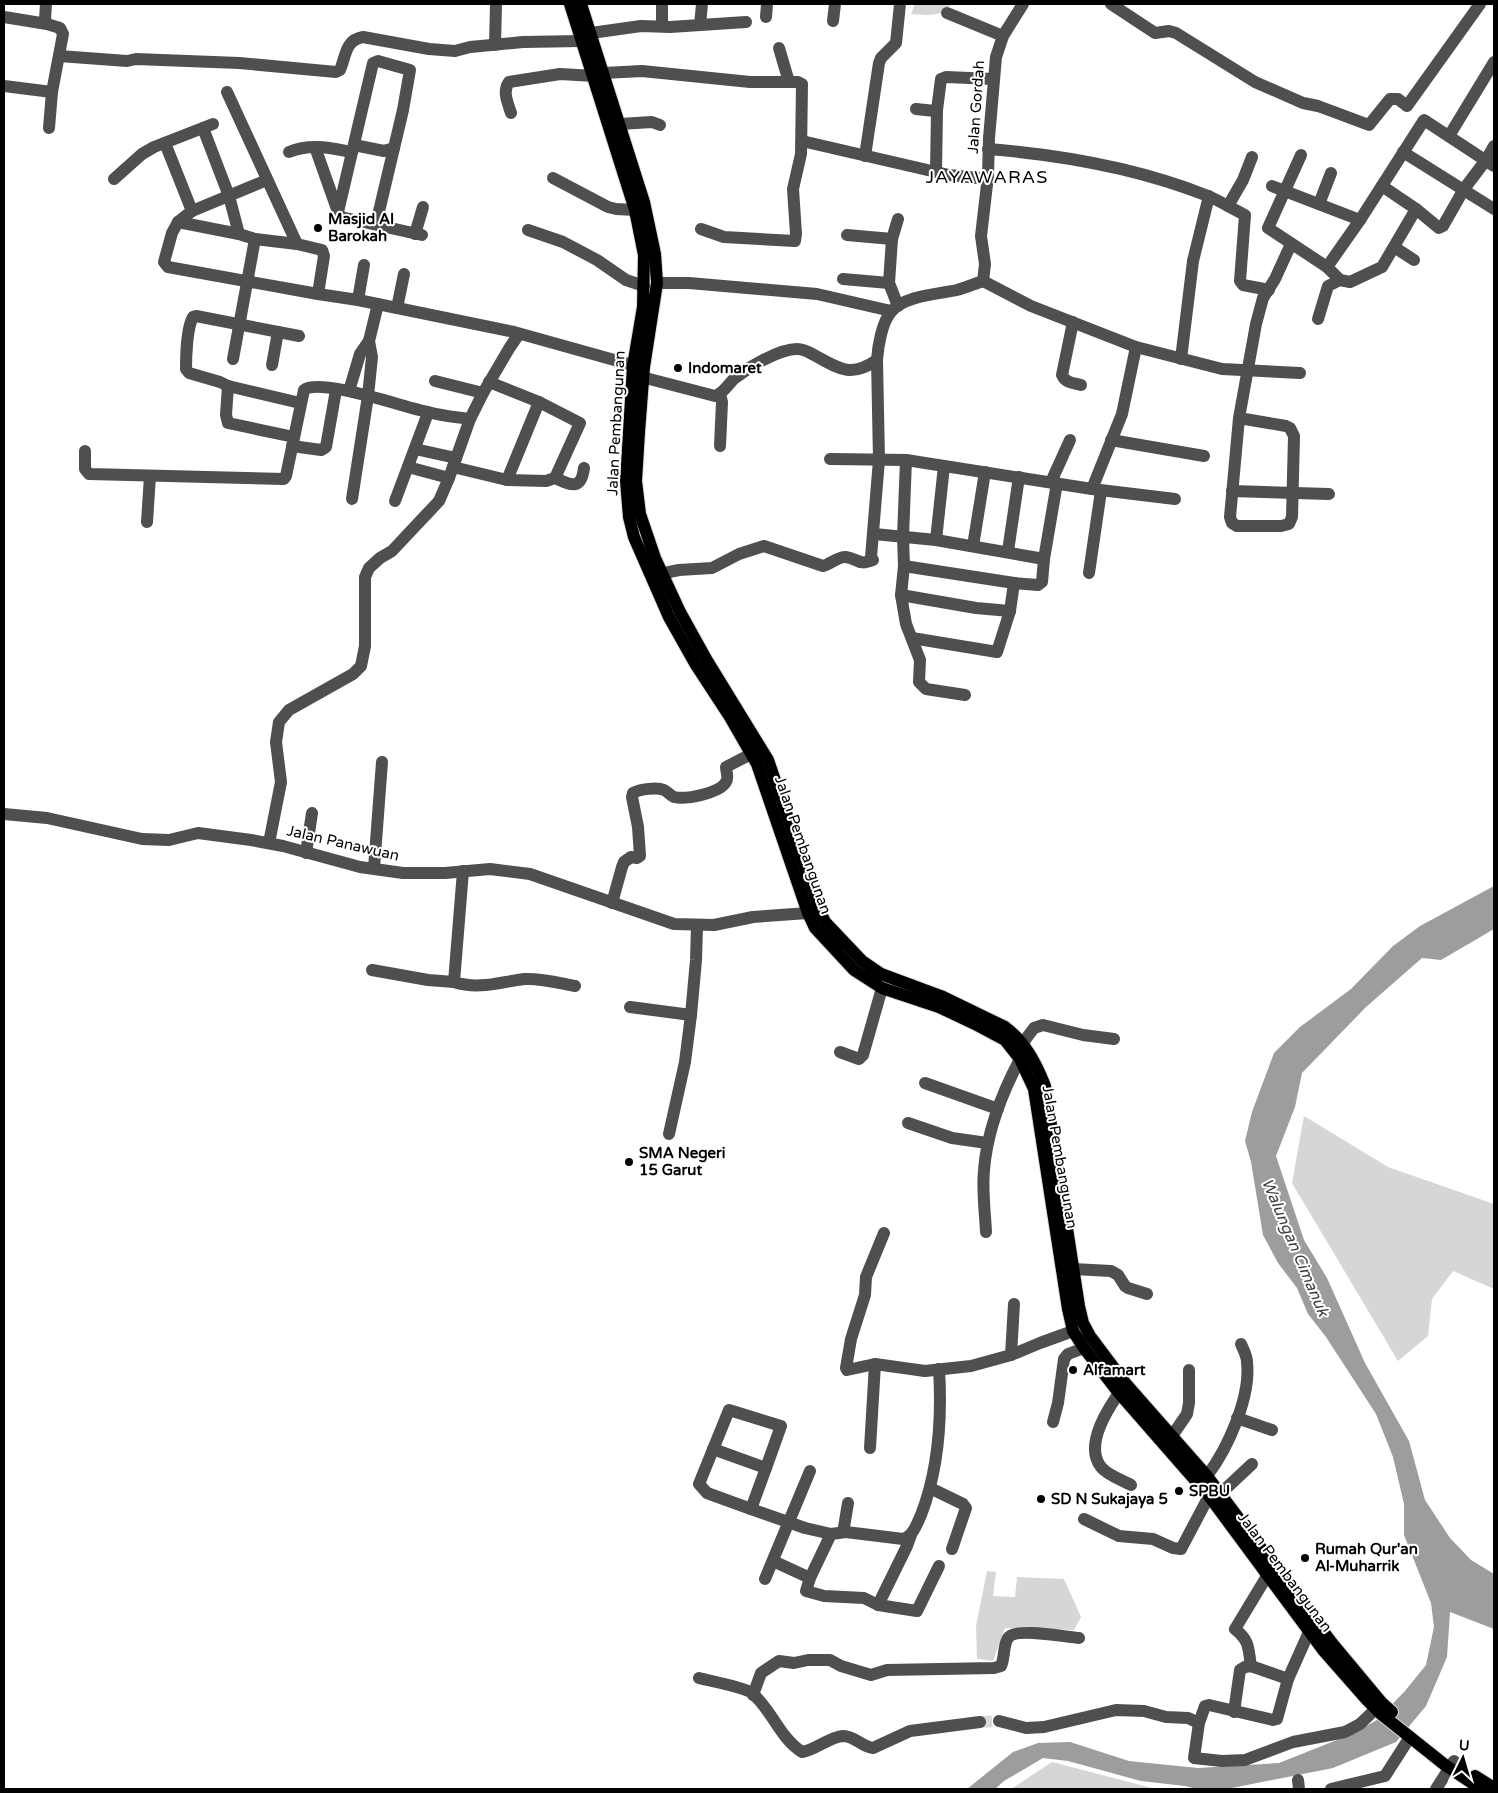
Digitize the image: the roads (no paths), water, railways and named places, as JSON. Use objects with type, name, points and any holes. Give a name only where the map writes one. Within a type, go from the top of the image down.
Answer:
[{"type":"main road","name":"Jalan Pembangunan","points":[[575,5],[599,75],[635,210],[644,255],[644,286],[647,314]]},
{"type":"main road","name":"Jalan Pembangunan","points":[[599,75],[620,124],[644,202],[655,254],[656,283],[647,314],[638,371],[626,481],[629,517],[634,537],[664,577],[709,675],[757,764],[813,911],[862,961],[881,974],[980,1013],[1005,1027],[1030,1053],[1045,1086],[1064,1245],[1068,1309],[1073,1331],[1084,1348],[1215,1493],[1382,1709]]},
{"type":"main road","name":"Jalan Pembangunan","points":[[649,558],[670,617],[768,760],[813,911],[816,928],[854,970],[882,988],[939,1008],[1005,1040],[1020,1060],[1034,1089],[1064,1245],[1073,1269],[1083,1322],[1122,1388],[1172,1436],[1206,1476],[1267,1576],[1323,1650],[1409,1733],[1481,1789]]},
{"type":"main road","name":"Jalan Pembangunan","points":[[1451,1765],[1494,1788]]},
{"type":"street","points":[[46,4],[45,19],[47,24]]},
{"type":"street","points":[[495,45],[496,4]]},
{"type":"street","points":[[662,4],[662,26]]},
{"type":"street","points":[[700,25],[702,4]]},
{"type":"street","points":[[766,17],[767,4]]},
{"type":"street","points":[[833,21],[835,4]]},
{"type":"street","points":[[864,156],[879,63],[881,58],[896,43],[900,4]]},
{"type":"street","name":"Jalan Gordah","points":[[982,281],[985,264],[981,236],[996,57],[1003,36],[1023,4]]},
{"type":"street","points":[[1111,4],[1155,33],[1169,31],[1176,33],[1255,82],[1302,103],[1318,106],[1369,125],[1390,99],[1398,99],[1407,106],[1480,4]]},
{"type":"street","points":[[947,13],[1003,36]]},
{"type":"street","points":[[4,17],[47,24],[63,30],[62,45],[52,92],[49,128]]},
{"type":"street","points":[[59,56],[127,61],[136,59],[239,63],[336,72],[340,70],[347,48],[352,40],[363,37],[429,49],[455,51],[470,47],[587,37],[642,26],[670,27],[746,22]]},
{"type":"street","points":[[382,62],[387,42]]},
{"type":"street","points":[[779,48],[789,82]]},
{"type":"street","points":[[338,212],[373,63],[376,61],[382,62],[409,69],[411,72],[376,224]]},
{"type":"street","points":[[1449,136],[1494,62]]},
{"type":"street","points":[[511,113],[505,93],[506,85],[509,82],[560,74],[599,75],[642,71],[750,82],[798,82],[802,84],[801,154],[793,189],[795,241],[724,237],[701,229]]},
{"type":"street","points":[[936,172],[937,110],[941,79],[946,77],[994,79]]},
{"type":"street","points":[[4,86],[52,92]]},
{"type":"street","points":[[227,92],[297,244]]},
{"type":"street","points":[[916,109],[935,112],[937,110]]},
{"type":"street","points":[[1327,267],[1360,220],[1424,120],[1490,163]]},
{"type":"street","points":[[620,124],[652,122],[660,125]]},
{"type":"street","points":[[114,178],[142,154],[154,147],[208,126],[239,234]]},
{"type":"street","points":[[802,141],[949,175],[987,179]]},
{"type":"street","points":[[165,143],[192,211]]},
{"type":"street","points":[[1382,186],[1416,209],[1439,228],[1443,226],[1464,189],[1490,163],[1494,146]]},
{"type":"street","points":[[289,152],[302,147],[384,151],[394,148]]},
{"type":"street","points":[[314,147],[338,212],[342,218],[419,235],[423,207]]},
{"type":"street","points":[[988,149],[1040,153],[1122,169],[1209,196],[1245,216],[1240,281],[1243,285],[1269,290]]},
{"type":"street","points":[[1403,152],[1494,209]]},
{"type":"street","points":[[1302,155],[1268,228],[1327,267],[1340,280],[1350,282],[1382,266],[1416,209]]},
{"type":"street","points":[[1228,206],[1243,180],[1252,157]]},
{"type":"street","points":[[1319,204],[1331,173]]},
{"type":"street","points":[[553,178],[608,207],[635,210]]},
{"type":"street","points":[[267,180],[192,211],[178,222],[172,233],[164,262],[165,265],[358,300],[520,334],[708,395],[720,394],[735,379],[764,360],[784,351],[803,350],[839,369],[849,371],[865,368],[877,360]]},
{"type":"street","points":[[1272,186],[1360,220]]},
{"type":"street","points":[[1181,359],[1193,261],[1209,196]]},
{"type":"street","points":[[895,309],[889,282],[892,239],[898,219]]},
{"type":"street","points":[[178,222],[255,239],[297,244],[322,250],[324,253],[318,294]]},
{"type":"street","points":[[528,230],[563,242],[597,260],[626,280],[644,286]]},
{"type":"street","points":[[847,235],[892,239]]},
{"type":"street","points":[[233,359],[255,239]]},
{"type":"street","points":[[1238,418],[1286,426],[1290,428],[1294,436],[1292,517],[1289,524],[1281,526],[1237,526],[1232,523],[1230,517],[1238,418],[1256,324],[1263,298],[1269,290],[1292,244]]},
{"type":"street","points":[[1394,247],[1414,260]]},
{"type":"street","points":[[358,300],[364,265]]},
{"type":"street","points":[[397,308],[404,274]]},
{"type":"street","points":[[843,280],[889,282]]},
{"type":"street","points":[[1318,319],[1328,286],[1340,280]]},
{"type":"street","points":[[664,577],[669,572],[678,570],[712,568],[738,554],[764,546],[823,566],[842,557],[860,563],[873,560],[871,557],[879,460],[877,360],[880,337],[895,309],[922,296],[957,290],[982,281],[1031,306],[1136,347],[1222,369],[1300,373]]},
{"type":"street","points":[[656,283],[817,294],[895,309]]},
{"type":"street","points":[[349,392],[360,354],[369,341],[378,304]]},
{"type":"street","points":[[299,336],[196,316],[193,317],[190,324],[186,369],[190,373],[228,386],[300,404]]},
{"type":"street","points":[[1073,322],[1062,375],[1069,382],[1081,385]]},
{"type":"street","points":[[272,365],[278,332]]},
{"type":"street","points":[[269,843],[281,782],[276,742],[279,722],[289,710],[359,670],[365,646],[365,577],[369,568],[380,558],[392,551],[439,501],[470,419],[486,387],[520,334]]},
{"type":"street","points":[[352,499],[368,396],[372,357],[369,341]]},
{"type":"street","points":[[1089,573],[1096,490],[1111,440],[1122,414],[1136,347]]},
{"type":"street","points":[[435,381],[486,387],[539,402],[580,423],[555,478]]},
{"type":"street","points":[[228,386],[226,415],[228,423],[324,450],[336,390]]},
{"type":"street","points":[[86,451],[85,468],[89,474],[284,479],[300,404],[304,390],[309,387],[349,392],[428,413],[470,419]]},
{"type":"street","points":[[720,394],[722,402],[720,446]]},
{"type":"street","points":[[507,480],[539,402]]},
{"type":"street","points":[[395,500],[428,413]]},
{"type":"street","points":[[904,566],[1033,586],[1041,583],[1054,483],[1070,440]]},
{"type":"street","points":[[1111,440],[1204,456]]},
{"type":"street","points":[[415,449],[452,468]]},
{"type":"street","points":[[830,459],[906,460],[1096,490],[1175,499]]},
{"type":"street","points":[[906,460],[902,595],[906,624],[920,660],[919,682],[926,689],[965,695]]},
{"type":"street","points":[[936,540],[944,466]]},
{"type":"street","points":[[408,467],[452,468],[507,480],[546,481],[555,478],[572,485],[576,484],[583,476],[584,468]]},
{"type":"street","points":[[973,546],[985,472]]},
{"type":"street","points":[[147,522],[150,476]]},
{"type":"street","points":[[1008,551],[1019,477]]},
{"type":"street","points":[[1232,491],[1329,494]]},
{"type":"street","points":[[874,534],[936,540],[1008,551],[1044,559]]},
{"type":"street","points":[[912,638],[995,653],[998,650],[1010,611],[1014,583]]},
{"type":"street","points":[[902,595],[976,608],[1010,611]]},
{"type":"street","points":[[612,903],[624,862],[630,857],[637,858],[640,856],[633,792],[662,789],[675,797],[702,795],[720,788],[727,781],[726,767],[751,754]]},
{"type":"street","points":[[374,868],[382,762]]},
{"type":"street","points":[[306,853],[312,813]]},
{"type":"street","name":"Jalan Panawuan","points":[[4,814],[47,818],[142,840],[169,840],[198,833],[269,843],[360,867],[403,874],[490,869],[530,874],[674,924],[714,925],[753,917],[813,911]]},
{"type":"street","points":[[454,982],[462,871]]},
{"type":"street","points":[[669,1134],[685,1062],[696,960],[697,926]]},
{"type":"street","points":[[372,970],[428,980],[454,982],[465,986],[501,984],[525,979],[575,986]]},
{"type":"street","points":[[840,1052],[859,1059],[862,1055],[882,988]]},
{"type":"street","points":[[630,1007],[691,1014]]},
{"type":"street","points":[[1022,1044],[1034,1028],[1043,1025],[1084,1035],[1114,1038]]},
{"type":"street","points":[[986,1232],[983,1171],[987,1143],[1009,1080],[1020,1060]]},
{"type":"street","points":[[925,1083],[998,1109]]},
{"type":"street","points":[[908,1123],[952,1138],[987,1143]]},
{"type":"street","points":[[884,1233],[866,1277],[865,1295],[851,1340],[846,1368],[850,1370],[875,1364],[918,1371],[971,1366],[1011,1355],[1073,1331]]},
{"type":"street","points":[[1073,1269],[1111,1271],[1118,1275],[1124,1286],[1147,1294]]},
{"type":"street","points":[[1011,1355],[1014,1304]]},
{"type":"street","points":[[1206,1476],[1214,1466],[1242,1407],[1248,1371],[1247,1360],[1241,1344]]},
{"type":"street","points":[[1053,1422],[1058,1403],[1064,1359],[1068,1354],[1084,1348]]},
{"type":"street","points":[[870,1448],[875,1364]]},
{"type":"street","points":[[878,1605],[907,1546],[930,1488],[936,1456],[940,1398],[939,1369]]},
{"type":"street","points":[[1172,1436],[1188,1410],[1189,1370]]},
{"type":"street","points":[[1122,1388],[1098,1430],[1095,1442],[1096,1460],[1102,1469],[1131,1485]]},
{"type":"street","points":[[751,1509],[781,1426],[729,1410],[699,1484],[707,1493],[751,1509],[790,1522],[831,1534],[846,1532],[903,1539],[910,1535]]},
{"type":"street","points":[[1237,1418],[1272,1430]]},
{"type":"street","points":[[713,1449],[766,1468]]},
{"type":"street","points":[[1084,1519],[1119,1536],[1153,1539],[1177,1550],[1183,1546],[1215,1493],[1252,1464]]},
{"type":"street","points":[[765,1579],[810,1472]]},
{"type":"street","points":[[930,1488],[963,1504],[966,1508],[952,1549]]},
{"type":"street","points":[[846,1532],[844,1527],[848,1504]]},
{"type":"street","points":[[831,1534],[810,1578],[806,1592],[824,1596],[864,1598],[878,1605],[917,1611],[938,1566]]},
{"type":"street","points":[[773,1562],[810,1578]]},
{"type":"street","points":[[1251,1666],[1245,1636],[1235,1629],[1267,1576]]},
{"type":"street","points":[[1309,1632],[1288,1679],[1277,1719],[1270,1720],[1207,1705],[1199,1723],[1194,1758],[1233,1762],[1245,1760],[1293,1742],[1345,1732],[1382,1709]]},
{"type":"street","points":[[753,1695],[761,1673],[782,1661],[794,1663],[808,1660],[830,1660],[841,1666],[871,1675],[887,1670],[994,1668],[1001,1666],[1006,1642],[1012,1635],[1022,1633],[1079,1638]]},
{"type":"street","points":[[1234,1712],[1240,1670],[1244,1667],[1251,1666],[1288,1679]]},
{"type":"street","points":[[699,1678],[751,1692],[774,1720],[790,1745],[802,1752],[845,1736],[855,1739],[866,1748],[873,1748],[910,1731],[980,1722]]},
{"type":"street","points":[[999,1721],[1026,1728],[1044,1727],[1116,1710],[1144,1711],[1188,1718],[1199,1723]]},
{"type":"street","points":[[1331,1789],[1385,1776],[1409,1733]]},
{"type":"street","points":[[1436,1789],[1451,1765]]},
{"type":"water","name":"Walungan Cimanuk","points":[[1494,886],[1494,929],[1441,960],[1422,958],[1366,1007],[1302,1073],[1295,1107],[1276,1156],[1304,1240],[1327,1278],[1365,1363],[1409,1441],[1425,1500],[1450,1538],[1471,1560],[1494,1574],[1494,1629],[1450,1612],[1447,1657],[1426,1706],[1396,1742],[1333,1768],[1227,1789],[1197,1789],[1141,1781],[1068,1761],[1043,1758],[1004,1781],[995,1789],[967,1789],[1013,1752],[1038,1743],[1070,1742],[1129,1761],[1198,1768],[1279,1763],[1352,1734],[1377,1720],[1405,1691],[1426,1665],[1434,1627],[1431,1603],[1404,1535],[1404,1504],[1393,1457],[1376,1414],[1326,1337],[1308,1314],[1297,1288],[1278,1263],[1263,1235],[1251,1162],[1245,1141],[1252,1112],[1274,1053],[1300,1027],[1351,989],[1393,946],[1420,926]]},
{"type":"tunnel","points":[[980,1722],[999,1721]]},
{"type":"place","name":"Masjid Al Barokah","points":[[318,228]]},
{"type":"place","name":"Indomaret","points":[[678,368]]},
{"type":"place","name":"SMA Negeri 15 Garut","points":[[629,1162]]},
{"type":"place","name":"Alfamart","points":[[1073,1370]]},
{"type":"place","name":"SPBU","points":[[1179,1491]]},
{"type":"place","name":"SD N Sukajaya 5","points":[[1041,1499]]},
{"type":"place","name":"Rumah Qur'an Al-Muharrik","points":[[1305,1558]]},
{"type":"district","name":"JAYAWARAS","points":[[987,177]]}]
